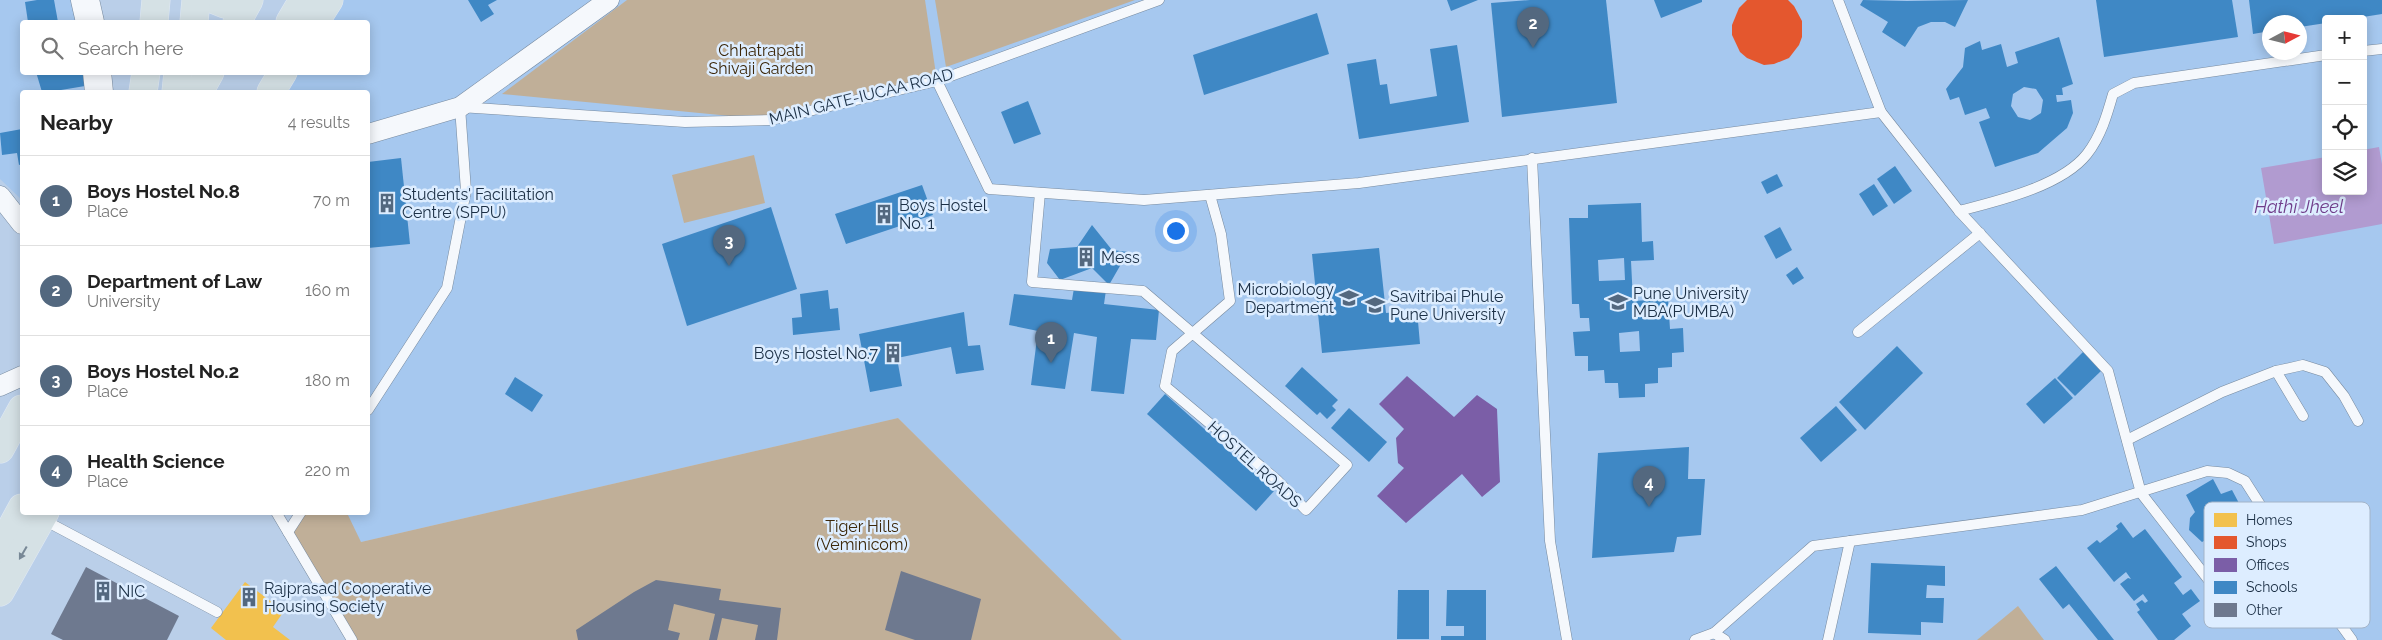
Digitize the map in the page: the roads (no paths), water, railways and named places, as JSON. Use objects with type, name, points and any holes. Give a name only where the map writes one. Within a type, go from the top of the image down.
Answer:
[{"type":"main road","points":[[85,0],[90,20]]},
{"type":"main road","points":[[148,20],[150,0]]},
{"type":"main road","points":[[154,20],[156,0]]},
{"type":"main road","points":[[182,20],[184,0]]},
{"type":"main road","points":[[194,20],[196,0]]},
{"type":"main road","points":[[215,0],[225,4],[238,0]]},
{"type":"main road","points":[[238,20],[249,0]]},
{"type":"main road","points":[[291,20],[303,0]]},
{"type":"main road","points":[[316,20],[329,0]]},
{"type":"main road","points":[[97,75],[99,90]]},
{"type":"main road","points":[[145,90],[147,75]]},
{"type":"main road","points":[[176,90],[178,75]]},
{"type":"main road","points":[[188,90],[190,75]]},
{"type":"main road","points":[[200,90],[208,75]]},
{"type":"main road","points":[[252,90],[260,75]]},
{"type":"main road","points":[[272,90],[281,75]]},
{"type":"main road","points":[[0,438],[20,402]]},
{"type":"main road","points":[[0,449],[20,413]]},
{"type":"main road","points":[[0,550],[34,515]]},
{"type":"main road","points":[[0,592],[35,515]]},
{"type":"street","points":[[370,133],[460,107],[608,0]]},
{"type":"street","points":[[0,196],[20,221]]},
{"type":"street","points":[[0,386],[20,377]]},
{"type":"lane","name":"MAIN GATE-IUCAA ROAD","points":[[460,107],[685,122],[771,120],[936,81],[1159,0]]},
{"type":"lane","points":[[1838,0],[1881,112],[1959,211],[2108,371],[2142,493],[2204,574]]},
{"type":"lane","points":[[2367,51],[2382,49]]},
{"type":"lane","points":[[1959,211],[2054,181],[2087,154],[2106,121],[2112,94],[2134,83],[2322,56]]},
{"type":"lane","points":[[936,81],[988,189],[1144,200],[1359,183],[1881,112]]},
{"type":"lane","points":[[370,407],[447,288],[466,191],[460,107]]},
{"type":"lane","points":[[1532,158],[1550,541],[1566,640]]},
{"type":"lane","name":"HOSTEL ROADS","points":[[1040,193],[1032,282],[1143,291],[1193,332],[1347,466],[1306,510],[1278,480],[1165,386],[1172,352],[1193,332]]},
{"type":"lane","points":[[1193,332],[1230,301],[1221,234],[1210,195]]},
{"type":"lane","points":[[1858,332],[1980,233]]},
{"type":"lane","points":[[2127,440],[2222,392],[2276,371],[2303,364],[2325,372],[2344,396],[2358,421]]},
{"type":"lane","points":[[2276,371],[2303,416]]},
{"type":"lane","points":[[1695,640],[1714,633],[1813,546],[2082,510],[2142,493],[2207,471],[2228,473],[2245,482],[2258,502]]},
{"type":"lane","points":[[40,515],[217,612]]},
{"type":"lane","points":[[278,515],[352,640]]},
{"type":"lane","points":[[288,532],[299,515]]},
{"type":"lane","points":[[1828,640],[1850,541]]},
{"type":"lane","points":[[2343,628],[2352,640]]},
{"type":"lane","points":[[1714,633],[1726,640]]},
{"type":"water","name":"Hathi Jheel","points":[[2379,147],[2382,164],[2382,224],[2274,244],[2261,168],[2322,158],[2322,195],[2367,195],[2367,149]]},
{"type":"place","name":"Department of Law","points":[[1533,48]]},
{"type":"place","name":"Students' Facilitation Centre (SPPU)","points":[[387,203]]},
{"type":"place","name":"Boys Hostel No. 1","points":[[884,214]]},
{"type":"place","name":"Mess","points":[[1086,257]]},
{"type":"place","name":"Boys Hostel No.2","points":[[729,266]]},
{"type":"place","name":"Microbiology Department","points":[[1349,298]]},
{"type":"place","name":"Pune University MBA(PUMBA)","points":[[1618,302]]},
{"type":"place","name":"Savitribai Phule Pune University","points":[[1375,305]]},
{"type":"place","name":"Boys Hostel No.7","points":[[893,353]]},
{"type":"place","name":"Boys Hostel No.8","points":[[1051,363]]},
{"type":"place","name":"Health Science","points":[[1649,507]]},
{"type":"place","name":"NIC","points":[[103,591]]},
{"type":"place","name":"Rajprasad Cooperative Housing Society","points":[[249,597]]},
{"type":"park label","name":"Chhatrapati Shivaji Garden","points":[[761,59]]},
{"type":"park label","name":"Tiger Hills (Veminicom)","points":[[862,535]]}]
